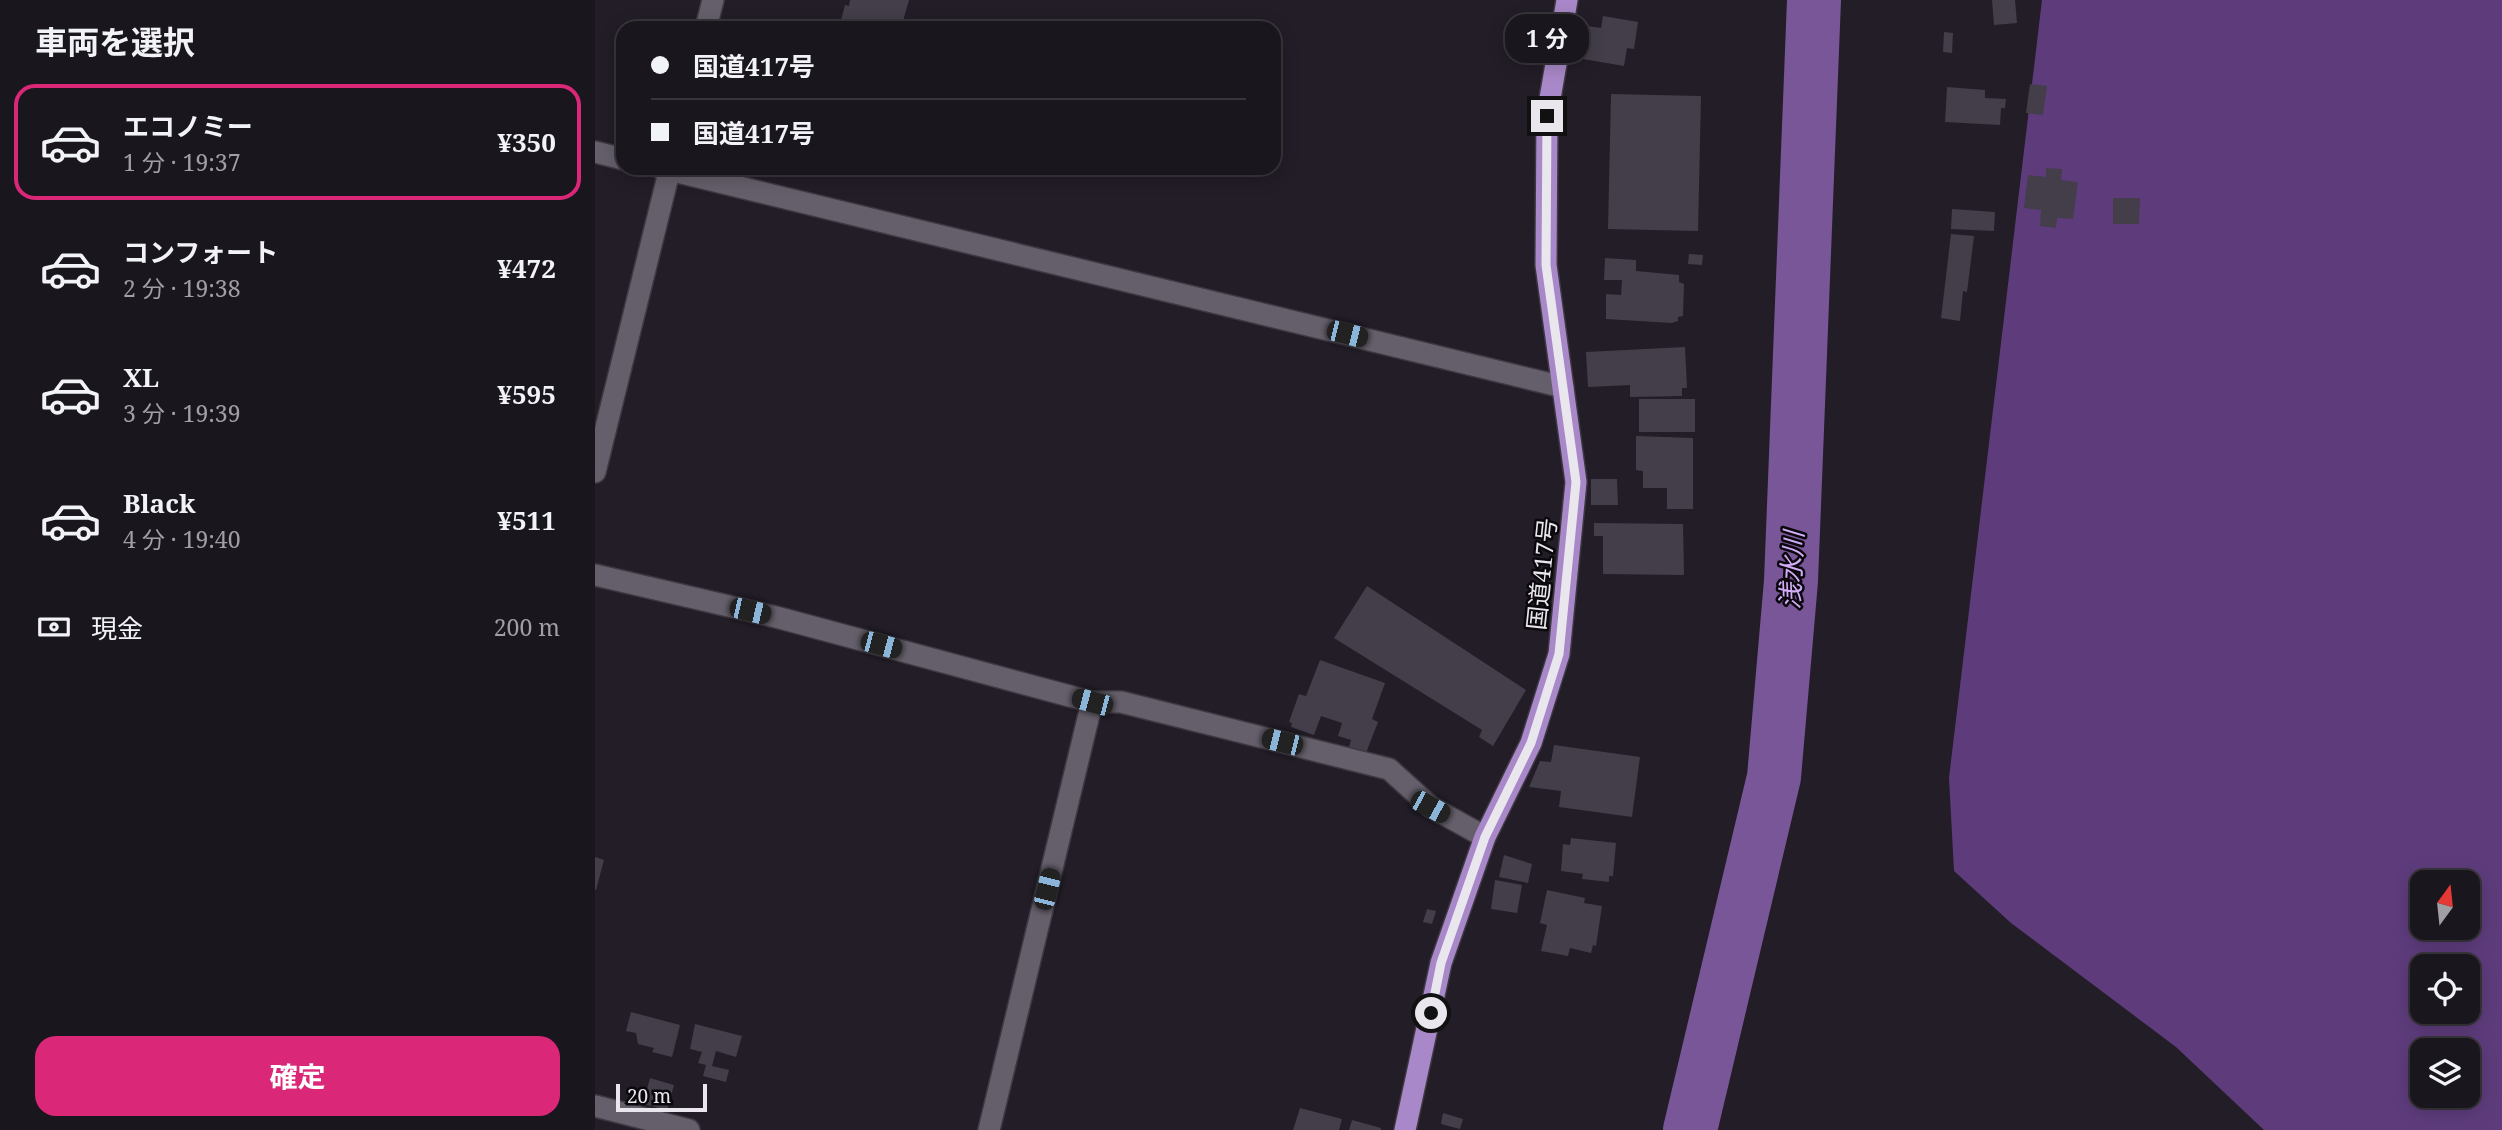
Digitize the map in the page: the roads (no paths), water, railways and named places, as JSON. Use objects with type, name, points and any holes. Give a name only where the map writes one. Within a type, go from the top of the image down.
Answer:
[{"type":"highway","name":"国道417号","points":[[1405,1130],[1441,963],[1485,837],[1531,743],[1559,654],[1576,482],[1546,265],[1547,116],[1567,0]]},
{"type":"street","points":[[708,21],[713,0]]},
{"type":"street","points":[[595,152],[616,157]]},
{"type":"street","points":[[595,472],[666,175]]},
{"type":"street","points":[[692,175],[1563,387]]},
{"type":"street","points":[[595,575],[776,617],[1092,702],[1121,702],[1389,769],[1430,807],[1485,837]]},
{"type":"street","points":[[989,1130],[1092,702]]},
{"type":"street","points":[[595,1106],[689,1130]]},
{"type":"waterway","name":"浅水川","points":[[1690,1130],[1774,777],[1791,581],[1814,0]]}]
